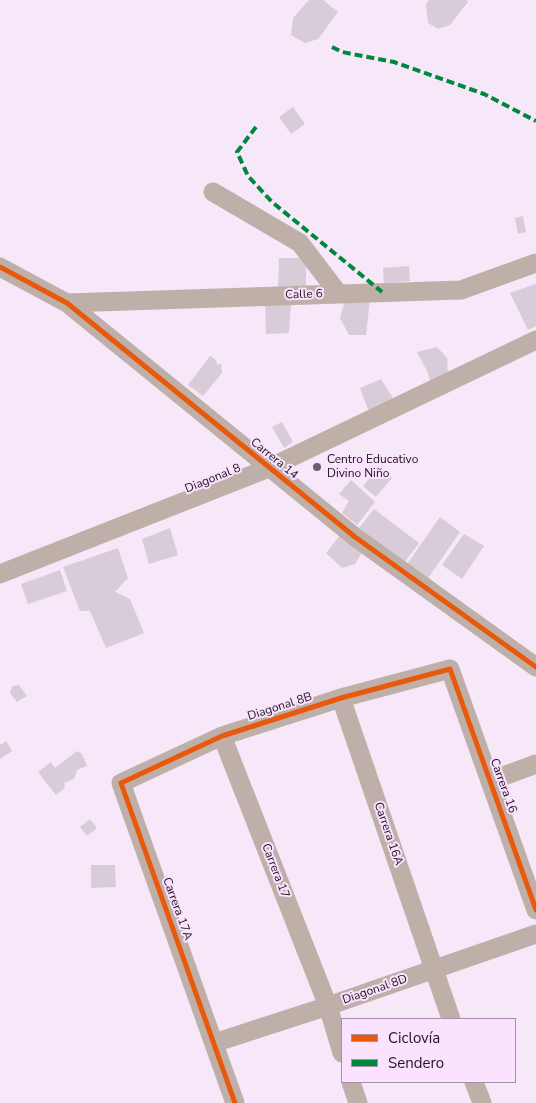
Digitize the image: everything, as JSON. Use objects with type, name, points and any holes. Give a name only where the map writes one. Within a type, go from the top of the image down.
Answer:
[{"type":"street","points":[[213,192],[300,243],[338,294]]},
{"type":"street","name":"Calle 6","points":[[67,303],[462,290],[536,263]]},
{"type":"street","name":"Carrera 14","points":[[0,267],[67,303],[355,537],[536,667]]},
{"type":"street","name":"Diagonal 8","points":[[0,574],[269,468],[536,340]]},
{"type":"street","name":"Diagonal 8B","points":[[121,782],[222,736],[341,698],[450,669]]},
{"type":"street","name":"Carrera 16","points":[[450,669],[536,910]]},
{"type":"street","name":"Carrera 16A","points":[[341,698],[452,1018]]},
{"type":"street","name":"Carrera 17","points":[[222,736],[328,1006],[341,1050]]},
{"type":"street","points":[[490,781],[536,764]]},
{"type":"street","name":"Carrera 17A","points":[[121,782],[235,1103]]},
{"type":"street","name":"Diagonal 8D","points":[[214,1043],[328,1006],[536,934]]},
{"type":"street","points":[[351,1083],[358,1103]]},
{"type":"street","points":[[474,1083],[482,1103]]},
{"type":"building","points":[[309,0],[323,0],[338,12],[318,39],[305,43],[291,35],[293,18]]},
{"type":"building","points":[[429,0],[466,0],[468,2],[450,25],[438,29],[428,23],[426,4]]},
{"type":"building","points":[[293,107],[305,124],[291,134],[279,117]]},
{"type":"building","points":[[523,216],[526,232],[518,234],[515,218]]},
{"type":"building","points":[[279,258],[306,258],[306,289],[278,289]]},
{"type":"building","points":[[409,266],[410,281],[384,283],[383,268]]},
{"type":"building","points":[[536,284],[536,326],[528,330],[510,293]]},
{"type":"building","points":[[370,299],[366,335],[349,335],[340,318],[345,300]]},
{"type":"building","points":[[265,300],[291,302],[289,333],[266,334]]},
{"type":"building","points":[[437,347],[447,358],[448,377],[431,383],[417,352]]},
{"type":"building","points":[[210,356],[215,359],[218,365],[221,363],[222,373],[203,396],[188,385]]},
{"type":"building","points":[[381,379],[393,398],[369,412],[360,388]]},
{"type":"building","points":[[282,422],[293,442],[284,448],[272,427]]},
{"type":"building","points":[[379,467],[392,478],[376,497],[363,486]]},
{"type":"building","points":[[351,480],[375,502],[357,525],[342,513],[349,501],[339,494]]},
{"type":"building","points":[[374,509],[419,543],[404,563],[359,528]]},
{"type":"building","points":[[440,517],[460,532],[426,581],[405,567]]},
{"type":"building","points":[[170,528],[178,555],[149,564],[142,539]]},
{"type":"building","points":[[341,534],[363,551],[355,564],[342,568],[326,553]]},
{"type":"building","points":[[464,534],[484,546],[462,579],[442,565]]},
{"type":"building","points":[[118,548],[128,578],[115,592],[130,599],[144,633],[106,648],[90,611],[80,611],[63,567]]},
{"type":"building","points":[[60,570],[67,591],[28,604],[21,584]]},
{"type":"building","points":[[19,685],[27,696],[17,702],[10,693],[12,686]]},
{"type":"building","points":[[6,741],[12,751],[0,759],[0,745]]},
{"type":"building","points":[[77,751],[82,754],[87,766],[77,770],[74,779],[64,783],[65,788],[56,795],[38,772],[51,762],[55,768]]},
{"type":"building","points":[[90,819],[97,828],[87,836],[80,827]]},
{"type":"building","points":[[91,865],[115,865],[116,887],[91,888]]},
{"type":"marked path","points":[[332,47],[342,52],[394,62],[484,94],[536,121]]},
{"type":"marked path","points":[[256,127],[237,152],[248,176],[272,202],[382,292]]},
{"type":"cycle path","points":[[0,267],[67,303],[355,537],[536,667]]},
{"type":"cycle path","points":[[235,1103],[121,783],[222,736],[341,698],[450,669],[536,910]]},
{"type":"place","name":"Centro Educativo Divino Niño","points":[[317,467]]}]
